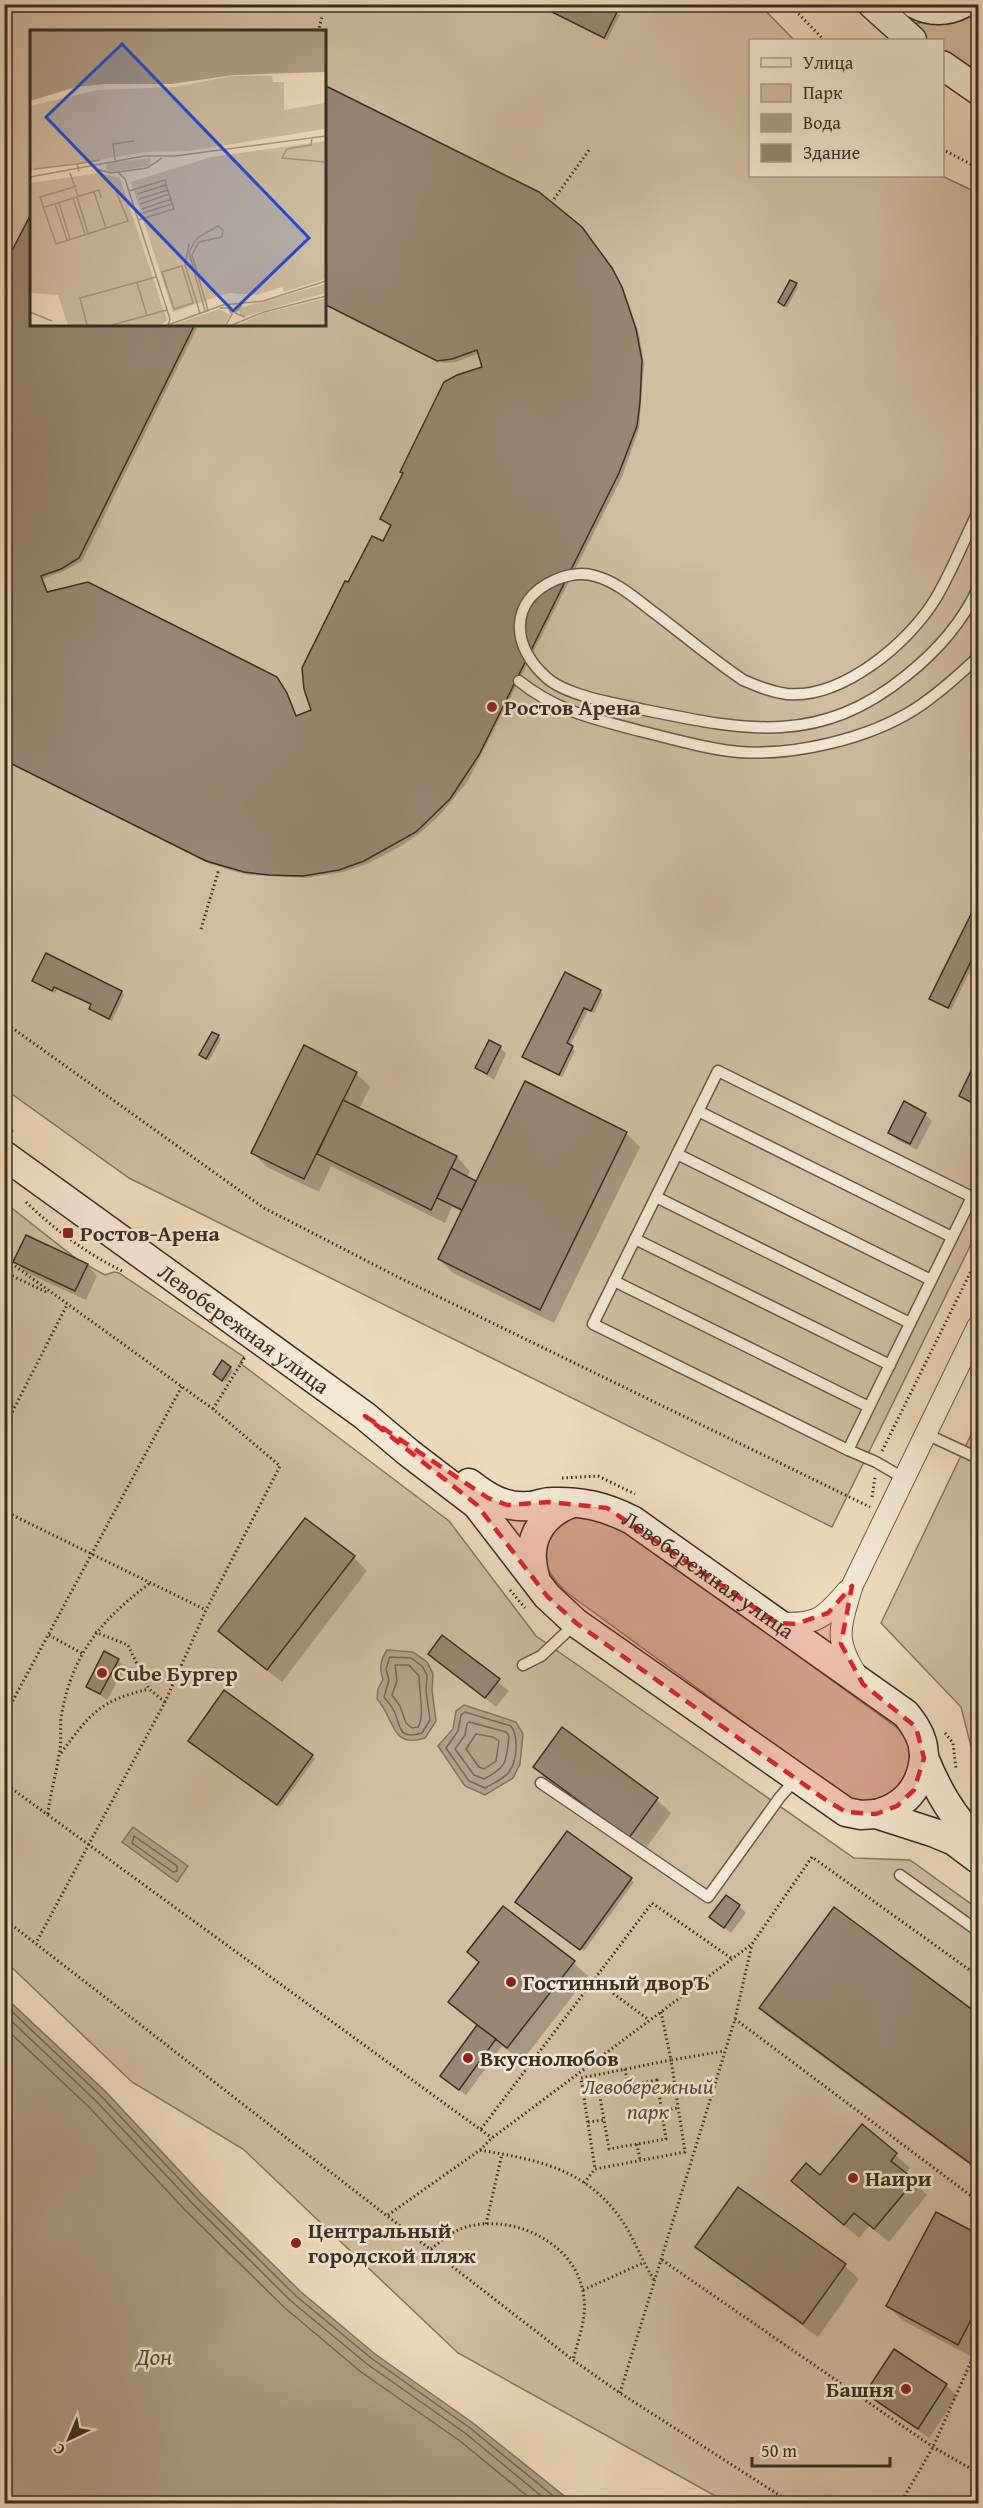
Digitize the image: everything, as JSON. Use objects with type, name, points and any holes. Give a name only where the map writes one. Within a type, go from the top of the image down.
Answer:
[{"type":"main road","points":[[872,4],[911,39]]},
{"type":"main road","points":[[915,4],[922,8],[941,11],[962,4]]},
{"type":"main road","points":[[944,66],[978,90]]},
{"type":"main road","name":"Левобережная улица","points":[[9,1144],[365,1416],[477,1505],[535,1577],[547,1596],[576,1623],[846,1812],[876,1815],[954,1841],[978,1859]]},
{"type":"main road","name":"Левобережная улица","points":[[365,1416],[413,1444],[488,1497],[507,1505],[528,1506],[549,1502],[586,1503],[607,1508],[632,1520],[906,1714],[916,1727],[922,1742],[924,1758],[952,1812],[964,1829],[978,1840]]},
{"type":"main road","points":[[535,1577],[531,1557],[534,1538],[549,1515],[573,1503]]},
{"type":"main road","points":[[876,1815],[897,1806],[906,1799],[919,1780],[924,1758]]},
{"type":"street","points":[[862,1684],[841,1644],[840,1627],[852,1586],[978,1327]]},
{"type":"street","points":[[777,1623],[796,1624],[811,1621],[828,1613],[852,1586]]},
{"type":"lane","points":[[978,512],[936,599],[917,625],[893,648],[862,672],[836,685],[808,693],[787,694],[764,689],[743,680],[625,591],[593,575],[579,574],[549,583],[528,600],[519,620],[518,630],[528,656],[548,680],[565,688],[700,722],[754,728],[797,726],[836,718],[860,708],[898,683],[929,658],[969,609],[978,588]]},
{"type":"lane","points":[[519,681],[537,695],[570,712],[690,743],[740,752],[822,745],[871,730],[914,710],[946,687],[978,657]]},
{"type":"lane","points":[[848,1450],[952,1237],[975,1198],[718,1071],[593,1324],[848,1450],[876,1462],[905,1479]]},
{"type":"lane","points":[[698,1111],[952,1237]]},
{"type":"lane","points":[[677,1154],[931,1280]]},
{"type":"lane","points":[[656,1197],[910,1323]]},
{"type":"lane","points":[[635,1239],[890,1365]]},
{"type":"lane","points":[[614,1281],[869,1407]]},
{"type":"lane","points":[[926,1434],[978,1458]]},
{"type":"lane","points":[[524,1665],[541,1656],[576,1623]]},
{"type":"lane","points":[[541,1783],[708,1897],[780,1797],[797,1779]]},
{"type":"lane","points":[[900,1875],[978,1931]]},
{"type":"path","points":[[789,4],[823,39]]},
{"type":"path","points":[[319,30],[322,17]]},
{"type":"path","points":[[554,198],[589,150]]},
{"type":"path","points":[[944,150],[978,168]]},
{"type":"path","points":[[201,929],[219,869]]},
{"type":"path","points":[[4,1022],[264,1208],[871,1508],[876,1462],[978,1257]]},
{"type":"path","points":[[4,1126],[9,1144]]},
{"type":"path","points":[[26,1202],[51,1226],[94,1257],[130,1274]]},
{"type":"path","points":[[4,1258],[213,1409],[280,1466],[206,1610],[165,1702],[36,1943]]},
{"type":"path","points":[[4,1272],[54,1295]]},
{"type":"path","points":[[4,1428],[67,1305]]},
{"type":"path","points":[[213,1409],[245,1356],[255,1362]]},
{"type":"path","points":[[4,1717],[182,1386]]},
{"type":"path","points":[[556,1480],[568,1476],[598,1476],[639,1497]]},
{"type":"path","points":[[4,1511],[206,1610]]},
{"type":"path","points":[[48,1814],[50,1793],[60,1754],[61,1719],[71,1680],[95,1632],[119,1606],[150,1583]]},
{"type":"path","points":[[509,1587],[529,1612]]},
{"type":"path","points":[[95,1632],[128,1646],[149,1689],[165,1702]]},
{"type":"path","points":[[49,1635],[83,1654]]},
{"type":"path","points":[[60,1754],[83,1723],[106,1702],[149,1689]]},
{"type":"path","points":[[4,1783],[492,2138]]},
{"type":"path","points":[[388,2215],[480,2150],[492,2138],[579,2076],[649,2020],[752,1944],[812,1857],[978,1976]]},
{"type":"path","points":[[482,2129],[652,1903],[732,1959]]},
{"type":"path","points":[[4,1919],[573,2360],[620,2393],[793,2504]]},
{"type":"path","points":[[620,2393],[735,2019],[752,1944]]},
{"type":"path","points":[[595,1980],[649,2020]]},
{"type":"path","points":[[661,2012],[685,2152]]},
{"type":"path","points":[[735,2019],[978,2201]]},
{"type":"path","points":[[579,2076],[725,2051]]},
{"type":"path","points":[[626,2069],[628,2085]]},
{"type":"path","points":[[579,2076],[595,2169]]},
{"type":"path","points":[[657,2080],[666,2139],[609,2149],[599,2091],[628,2085],[657,2080]]},
{"type":"path","points":[[662,2111],[678,2108]]},
{"type":"path","points":[[588,2122],[604,2120]]},
{"type":"path","points":[[637,2144],[640,2160]]},
{"type":"path","points":[[480,2150],[538,2160],[584,2183],[605,2200],[621,2220],[654,2280]]},
{"type":"path","points":[[584,2183],[595,2169],[685,2152],[693,2155]]},
{"type":"path","points":[[486,2224],[502,2154]]},
{"type":"path","points":[[431,2249],[458,2230],[486,2224],[512,2225],[533,2232],[554,2246],[573,2267],[583,2290],[585,2315],[573,2360]]},
{"type":"path","points":[[661,2259],[933,2447],[978,2473]]},
{"type":"path","points":[[583,2290],[643,2263]]},
{"type":"path","points":[[900,2504],[933,2447],[978,2346]]},
{"type":"highlighted area","points":[[365,1416],[488,1498],[507,1505],[549,1502],[607,1508],[777,1623],[796,1624],[828,1613],[852,1586],[841,1644],[863,1684],[916,1727],[924,1758],[914,1790],[897,1806],[876,1814],[846,1812],[826,1800],[576,1623],[547,1596],[477,1505]]},
{"type":"green space","name":"Ростов Арена","points":[[4,5],[760,5],[793,39],[749,39],[749,177],[944,177],[978,193],[978,1230],[832,1527],[129,1178],[5,1089]]},
{"type":"green space","points":[[969,5],[978,5],[978,79],[944,55],[944,39],[926,39],[912,28],[913,24],[948,17]]},
{"type":"green space","name":"Левобережный парк","points":[[4,1202],[78,1260],[105,1275],[119,1273],[244,1357],[240,1363],[449,1521],[536,1636],[854,1858],[910,1860],[978,1909],[978,2503],[728,2503],[458,2353],[243,2149],[132,2082],[5,1961]]},
{"type":"green space","points":[[978,1420],[978,1774],[961,1707],[881,1623]]},
{"type":"green space","points":[[597,1510],[903,1732],[909,1742],[914,1767],[885,1805],[849,1799],[566,1592],[557,1583],[547,1566],[545,1550],[557,1519]]},
{"type":"water","points":[[387,1650],[413,1652],[427,1662],[433,1674],[432,1690],[436,1721],[425,1738],[414,1740],[399,1736],[377,1699],[378,1689],[383,1679],[381,1664]]},
{"type":"water","points":[[464,1705],[516,1722],[523,1734],[520,1764],[513,1778],[485,1795],[465,1786],[438,1746],[453,1729],[456,1711]]},
{"type":"water","points":[[133,1827],[188,1866],[177,1882],[122,1842]]},
{"type":"water","name":"Дон","points":[[4,1996],[106,2092],[202,2195],[300,2291],[375,2354],[473,2423],[573,2503],[5,2503]]},
{"type":"building","points":[[536,4],[606,4],[618,10],[604,38]]},
{"type":"building","points":[[326,86],[539,192],[582,227],[612,268],[622,287],[636,329],[642,360],[637,426],[619,473],[479,755],[450,799],[416,832],[364,861],[339,870],[303,876],[244,872],[206,861],[4,760],[4,266],[30,216],[30,326],[194,326],[79,558],[61,569],[41,576],[47,592],[88,582],[277,677],[287,693],[296,716],[311,710],[304,689],[302,668],[345,581],[348,582],[372,536],[383,541],[391,525],[380,519],[444,382],[482,367],[477,350],[452,359],[437,361],[326,305]]},
{"type":"building","points":[[790,280],[797,283],[784,306],[778,302]]},
{"type":"building","points":[[978,888],[978,947],[948,1008],[929,999],[977,902],[973,900]]},
{"type":"building","points":[[46,953],[122,991],[109,1019],[89,1009],[91,1004],[54,987],[52,991],[32,981]]},
{"type":"building","points":[[565,972],[601,990],[591,1011],[584,1008],[567,1043],[573,1046],[559,1075],[522,1057]]},
{"type":"building","points":[[212,1032],[219,1035],[206,1059],[199,1055]]},
{"type":"building","points":[[489,1040],[501,1046],[487,1074],[475,1068]]},
{"type":"building","points":[[304,1045],[357,1072],[304,1179],[251,1153]]},
{"type":"building","points":[[973,1067],[978,1070],[978,1106],[959,1096]]},
{"type":"building","points":[[525,1081],[627,1132],[540,1310],[438,1259]]},
{"type":"building","points":[[343,1100],[457,1156],[431,1210],[317,1154]]},
{"type":"building","points":[[904,1101],[926,1113],[910,1144],[888,1133]]},
{"type":"building","points":[[451,1168],[476,1181],[462,1210],[437,1198]]},
{"type":"building","points":[[26,1235],[88,1264],[75,1291],[13,1262]]},
{"type":"building","points":[[222,1360],[231,1367],[222,1381],[213,1374]]},
{"type":"building","points":[[305,1518],[355,1556],[267,1670],[218,1631]]},
{"type":"building","points":[[442,1635],[500,1679],[485,1698],[428,1654]]},
{"type":"building","name":"Cube Бургер","points":[[104,1651],[119,1659],[100,1694],[86,1687]]},
{"type":"building","points":[[224,1690],[313,1755],[277,1805],[188,1741]]},
{"type":"building","points":[[562,1727],[658,1798],[629,1838],[533,1767]]},
{"type":"building","points":[[567,1831],[632,1878],[580,1950],[515,1902]]},
{"type":"building","points":[[726,1895],[740,1905],[724,1928],[709,1917]]},
{"type":"building","name":"Гостинный дворЪ","points":[[503,1906],[575,1961],[507,2048],[448,2002],[479,1962],[467,1952]]},
{"type":"building","points":[[834,1907],[978,2014],[978,2169],[759,2008]]},
{"type":"building","name":"Вкуснолюбов","points":[[477,2025],[496,2039],[459,2090],[440,2076]]},
{"type":"building","name":"Наири","points":[[862,2124],[897,2153],[891,2161],[915,2180],[874,2229],[854,2213],[844,2225],[791,2181],[806,2163],[820,2175]]},
{"type":"building","points":[[738,2187],[846,2264],[803,2324],[695,2247]]},
{"type":"building","points":[[936,2212],[978,2234],[978,2306],[958,2345],[886,2306]]},
{"type":"building","name":"Башня","points":[[894,2349],[947,2384],[918,2429],[865,2393]]},
{"type":"place","name":"Ростов Арена","points":[[492,707]]},
{"type":"place","name":"Ростов-Арена","points":[[68,1233]]},
{"type":"place","name":"Cube Бургер","points":[[102,1673]]},
{"type":"place","name":"Гостинный дворЪ","points":[[511,1982]]},
{"type":"place","name":"Вкуснолюбов","points":[[468,2058]]},
{"type":"place","name":"Наири","points":[[853,2178]]},
{"type":"place","name":"Центральный городской пляж","points":[[296,2243]]},
{"type":"place","name":"Башня","points":[[906,2389]]}]
